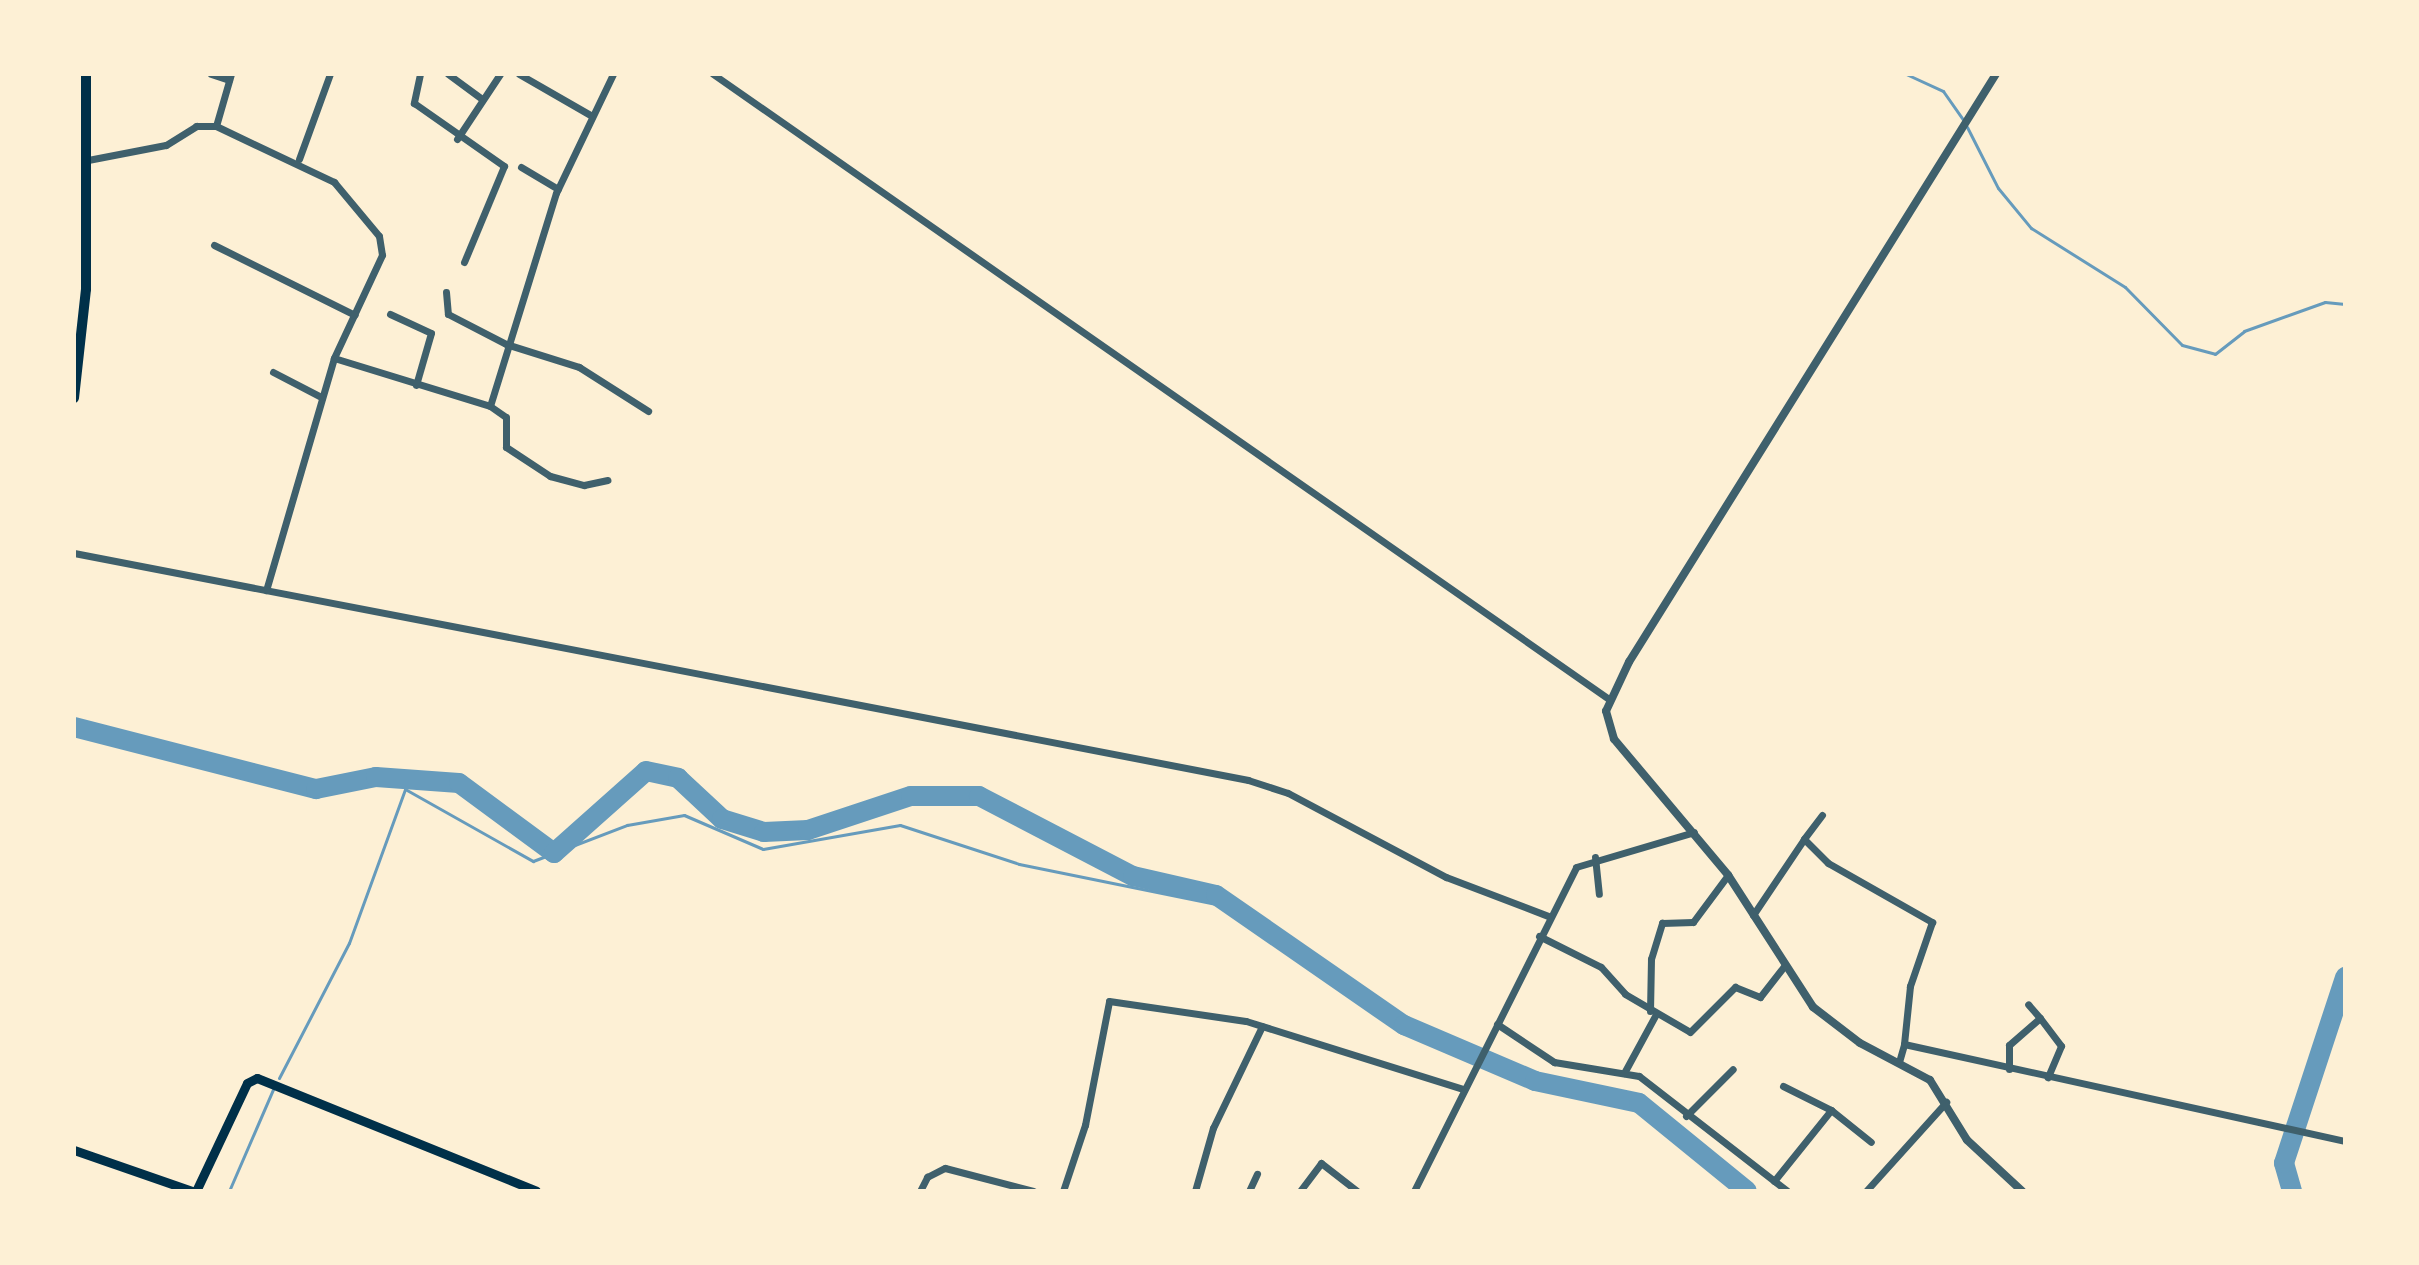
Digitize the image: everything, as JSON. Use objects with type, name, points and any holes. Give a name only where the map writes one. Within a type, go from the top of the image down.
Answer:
[{"type":"main road","points":[[74,398],[88,160],[86,74]]},
{"type":"main road","points":[[74,1150],[194,1191],[247,1083],[257,1078],[536,1191]]},
{"type":"street","points":[[211,74],[230,77],[216,126]]},
{"type":"street","points":[[299,159],[330,74]]},
{"type":"street","points":[[420,74],[411,99],[457,139],[504,166],[464,262]]},
{"type":"street","points":[[448,74],[482,99]]},
{"type":"street","points":[[457,139],[500,74]]},
{"type":"street","points":[[519,74],[592,116]]},
{"type":"street","points":[[490,406],[506,344],[558,189],[613,74]]},
{"type":"street","points":[[713,74],[1609,699]]},
{"type":"street","points":[[1996,74],[1609,699],[1614,739],[1728,875],[1784,966],[1825,1018],[1930,1080],[1967,1140],[2022,1191]]},
{"type":"street","points":[[88,160],[166,145],[196,126],[216,126],[299,159],[334,182],[379,236],[382,255],[334,358],[266,590]]},
{"type":"street","points":[[521,167],[558,189]]},
{"type":"street","points":[[214,245],[355,315]]},
{"type":"street","points":[[446,292],[448,314],[506,344],[579,367],[648,411]]},
{"type":"street","points":[[390,314],[431,333],[416,385]]},
{"type":"street","points":[[334,358],[490,406],[506,417],[506,447],[539,470],[584,485],[607,480]]},
{"type":"street","points":[[273,372],[321,397]]},
{"type":"street","points":[[74,553],[1248,780],[1288,793],[1446,877],[1548,916]]},
{"type":"street","points":[[1753,915],[1822,815]]},
{"type":"street","points":[[1414,1191],[1548,916],[1576,867],[1595,857],[1648,850],[1694,832]]},
{"type":"street","points":[[1804,839],[1833,867],[1932,922],[1910,986],[1899,1062]]},
{"type":"street","points":[[1595,857],[1599,894]]},
{"type":"street","points":[[1624,1073],[1653,1013],[1651,959],[1662,923],[1693,922],[1728,875]]},
{"type":"street","points":[[1539,936],[1601,967],[1653,1013],[1694,1032],[1731,990],[1758,998],[1784,966]]},
{"type":"street","points":[[1063,1191],[1085,1125],[1109,1001],[1262,1026],[1463,1089]]},
{"type":"street","points":[[2028,1004],[2061,1046],[2048,1077]]},
{"type":"street","points":[[2009,1069],[2009,1045],[2040,1018]]},
{"type":"street","points":[[1497,1024],[1554,1062],[1624,1073],[1648,1082],[1686,1116],[1787,1191]]},
{"type":"street","points":[[1195,1191],[1213,1128],[1262,1026]]},
{"type":"street","points":[[1904,1044],[2345,1141]]},
{"type":"street","points":[[1686,1116],[1733,1069]]},
{"type":"street","points":[[1783,1086],[1831,1110],[1871,1142]]},
{"type":"street","points":[[1866,1191],[1946,1102]]},
{"type":"street","points":[[1774,1181],[1831,1110]]},
{"type":"street","points":[[1300,1191],[1321,1163],[1357,1191]]},
{"type":"street","points":[[920,1191],[945,1168],[1033,1191]]},
{"type":"street","points":[[1249,1191],[1257,1174]]},
{"type":"waterway","points":[[1906,74],[1943,91],[1963,120]]},
{"type":"waterway","points":[[1967,127],[1998,188],[2031,228],[2125,287],[2182,345],[2215,354],[2244,331],[2325,302],[2345,304]]},
{"type":"waterway","points":[[74,727],[316,789],[376,777],[459,783],[554,853],[646,771],[678,778],[722,819],[764,832],[808,830],[911,796],[979,796],[1133,876],[1216,895],[1404,1025],[1535,1081],[1639,1103],[1747,1191]]},
{"type":"waterway","points":[[279,1078],[349,943],[405,789],[533,861],[627,825],[684,815],[763,849],[900,825],[1019,864],[1221,905]]},
{"type":"waterway","points":[[2292,1191],[2284,1163],[2345,977]]},
{"type":"waterway","points":[[229,1191],[274,1087]]}]
